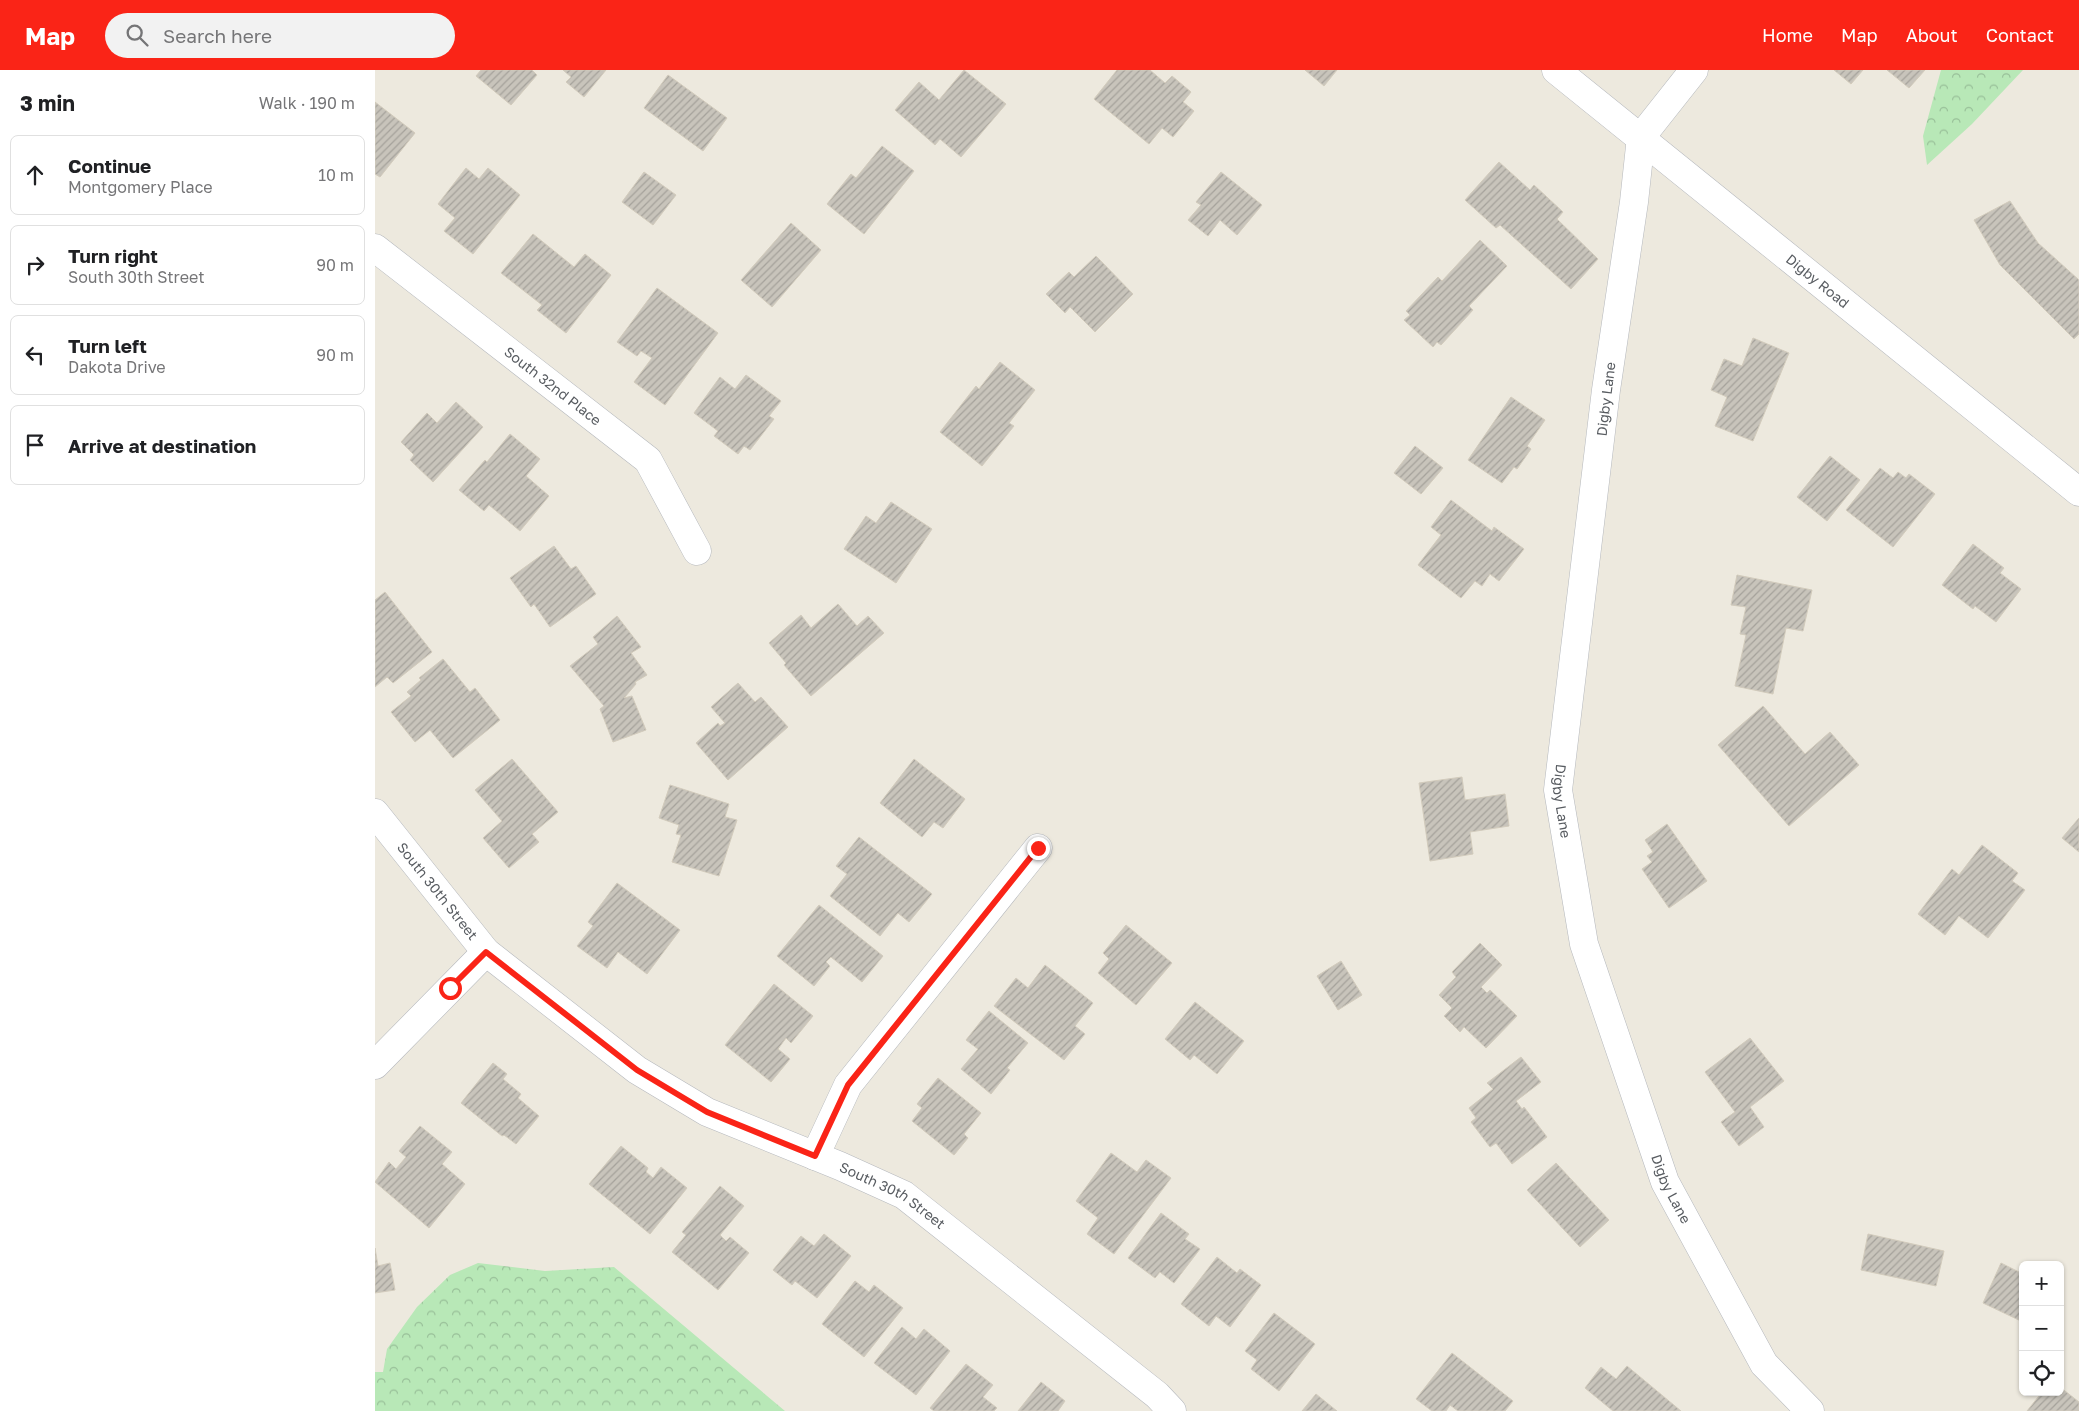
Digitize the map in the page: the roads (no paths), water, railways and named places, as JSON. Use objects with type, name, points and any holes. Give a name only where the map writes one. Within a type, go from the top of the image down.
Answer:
[{"type":"street","name":"Digby Road","points":[[1557,70],[2077,486]]},
{"type":"street","points":[[1641,137],[1694,70]]},
{"type":"street","name":"Digby Lane","points":[[1641,137],[1634,202],[1605,400],[1558,790],[1584,944],[1665,1182],[1764,1364],[1810,1411]]},
{"type":"street","name":"South 32nd Place","points":[[375,248],[647,460],[697,551]]},
{"type":"street","name":"South 30th Street","points":[[375,813],[486,952],[637,1070],[707,1112],[904,1195],[1149,1388],[1172,1411]]},
{"type":"street","points":[[815,1156],[848,1085],[1038,848]]},
{"type":"street","points":[[375,1065],[486,952]]}]
